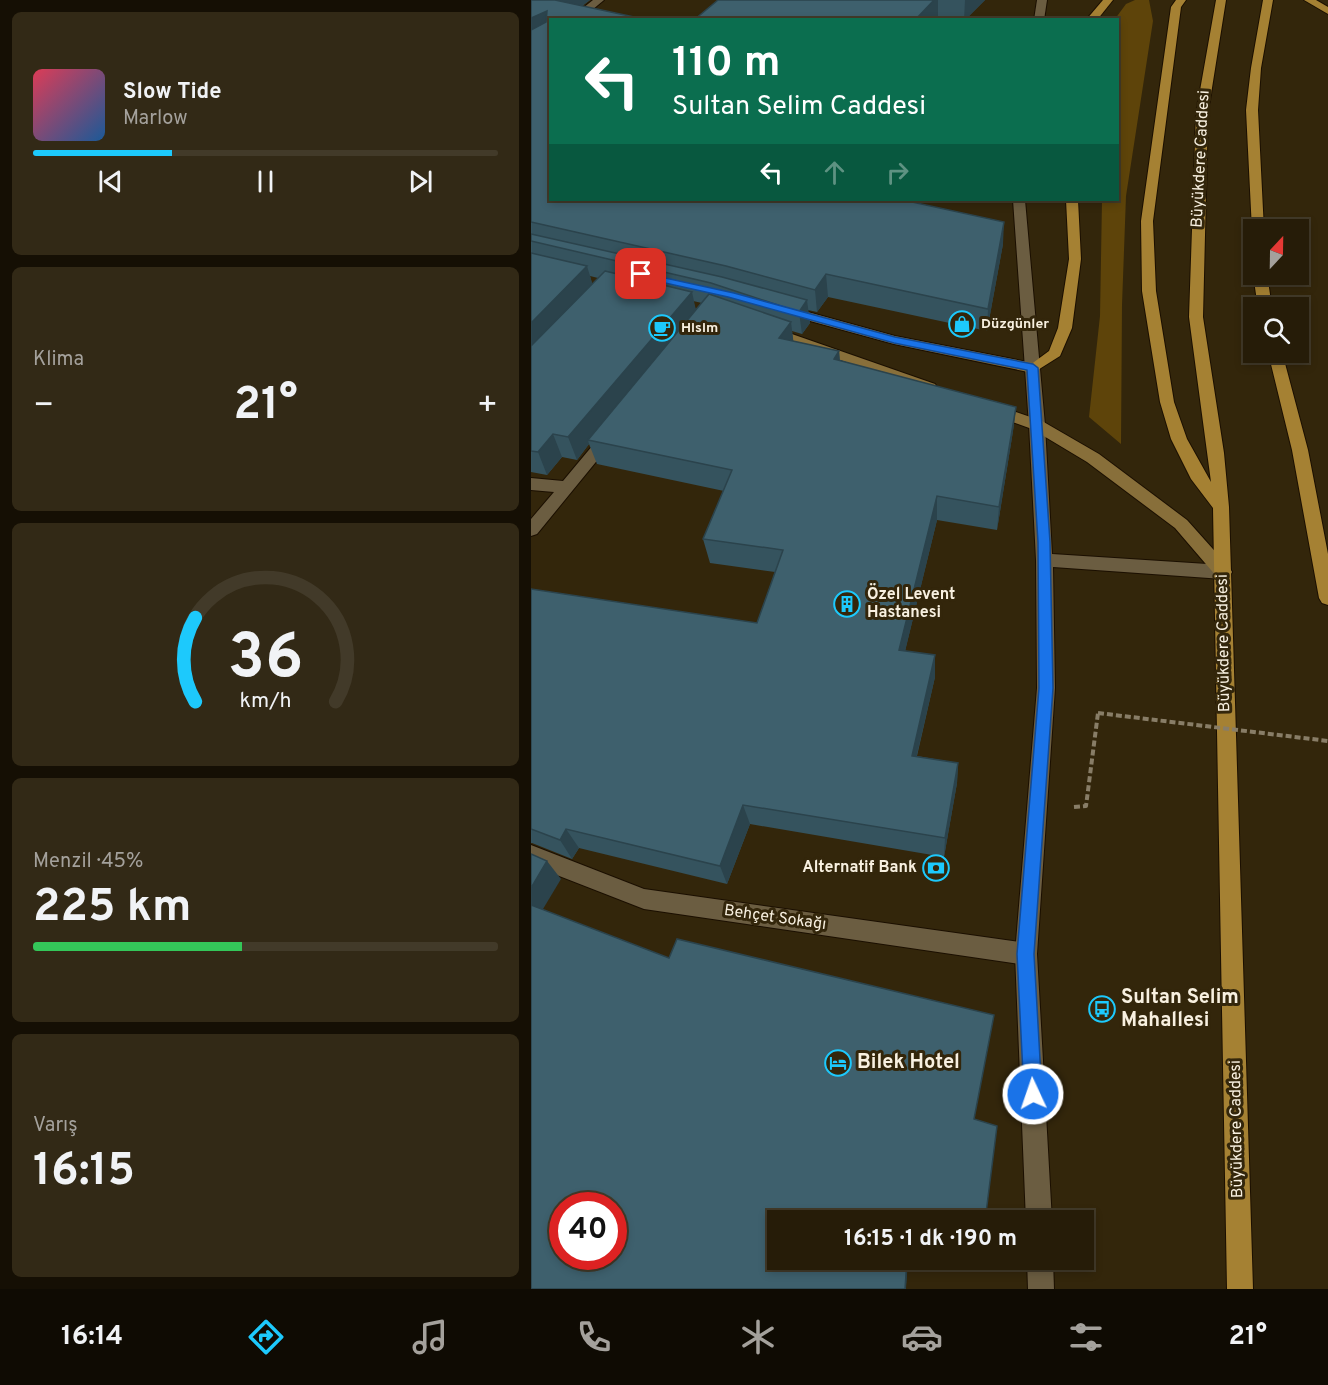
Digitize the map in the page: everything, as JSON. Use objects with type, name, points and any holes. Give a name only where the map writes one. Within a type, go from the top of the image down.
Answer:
[{"type":"main road","points":[[1093,18],[1108,0]]},
{"type":"main road","name":"Büyükdere Caddesi","points":[[1221,0],[1201,113],[1196,317],[1216,453],[1221,508],[1240,1289]]},
{"type":"main road","points":[[1257,219],[1252,110],[1256,68],[1268,0]]},
{"type":"main road","points":[[1309,0],[1328,11]]},
{"type":"main road","points":[[1176,2],[1147,221],[1149,291],[1167,402],[1179,439],[1197,474],[1221,508]]},
{"type":"main road","points":[[774,307],[894,340],[1033,368],[1055,353],[1065,328],[1075,259],[1072,201]]},
{"type":"main road","points":[[755,325],[947,393]]},
{"type":"main road","points":[[1278,363],[1300,450],[1328,598]]},
{"type":"main road","points":[[981,405],[1037,424],[1093,458],[1181,524],[1223,572]]},
{"type":"street","points":[[576,18],[599,0]]},
{"type":"street","points":[[1039,18],[1042,0]]},
{"type":"street","points":[[1019,201],[1037,424],[1044,560],[1046,688],[1026,954],[1038,1210]]},
{"type":"street","points":[[531,531],[620,422]]},
{"type":"street","points":[[531,484],[567,487]]},
{"type":"street","points":[[1044,560],[1223,572]]},
{"type":"street","name":"Behçet Sokağı","points":[[531,855],[644,899],[1026,954]]},
{"type":"street","points":[[1040,1270],[1041,1289]]},
{"type":"path","points":[[1086,806],[1098,713],[1328,741]]},
{"type":"shaded area","points":[[1135,0],[1149,0],[1153,21],[1126,196],[1122,305],[1121,444],[1089,417],[1100,316],[1102,201],[1119,201],[1119,18],[1116,18],[1126,4]]},
{"type":"building","points":[[531,0],[555,0],[639,18],[549,18],[549,201],[908,201],[1004,222],[988,309],[826,274],[815,290],[726,266],[531,222],[531,30],[546,22],[547,11],[531,18]]},
{"type":"building","points":[[718,0],[934,0],[917,18],[696,18]]},
{"type":"building","points":[[531,234],[722,277],[807,300],[799,312],[711,283],[531,241]]},
{"type":"building","points":[[531,253],[587,266],[531,323]]},
{"type":"building","points":[[605,271],[692,292],[568,437],[553,434],[538,452],[531,451],[531,346]]},
{"type":"building","points":[[709,294],[791,322],[779,338],[839,351],[834,359],[1016,407],[999,507],[937,496],[899,650],[935,655],[912,756],[958,763],[945,838],[743,805],[720,866],[566,829],[560,840],[531,829],[531,589],[757,623],[783,550],[703,539],[732,470],[588,440]]},
{"type":"building","points":[[531,854],[547,861],[531,888]]},
{"type":"building","points":[[531,905],[669,958],[677,939],[994,1015],[974,1119],[997,1126],[986,1210],[767,1210],[767,1270],[906,1270],[905,1289],[531,1289]]},
{"type":"place","name":"Düzgünler","points":[[962,324]]},
{"type":"place","name":"Hisim","points":[[662,328]]},
{"type":"place","name":"Özel Levent Hastanesi","points":[[847,604]]},
{"type":"place","name":"Alternatif Bank","points":[[936,868]]},
{"type":"place","name":"Sultan Selim Mahallesi","points":[[1102,1009]]},
{"type":"place","name":"Bilek Hotel","points":[[838,1063]]},
{"type":"route","points":[[641,274],[730,295],[894,340],[1033,368],[1044,542],[1046,688],[1026,954],[1033,1094]]}]
